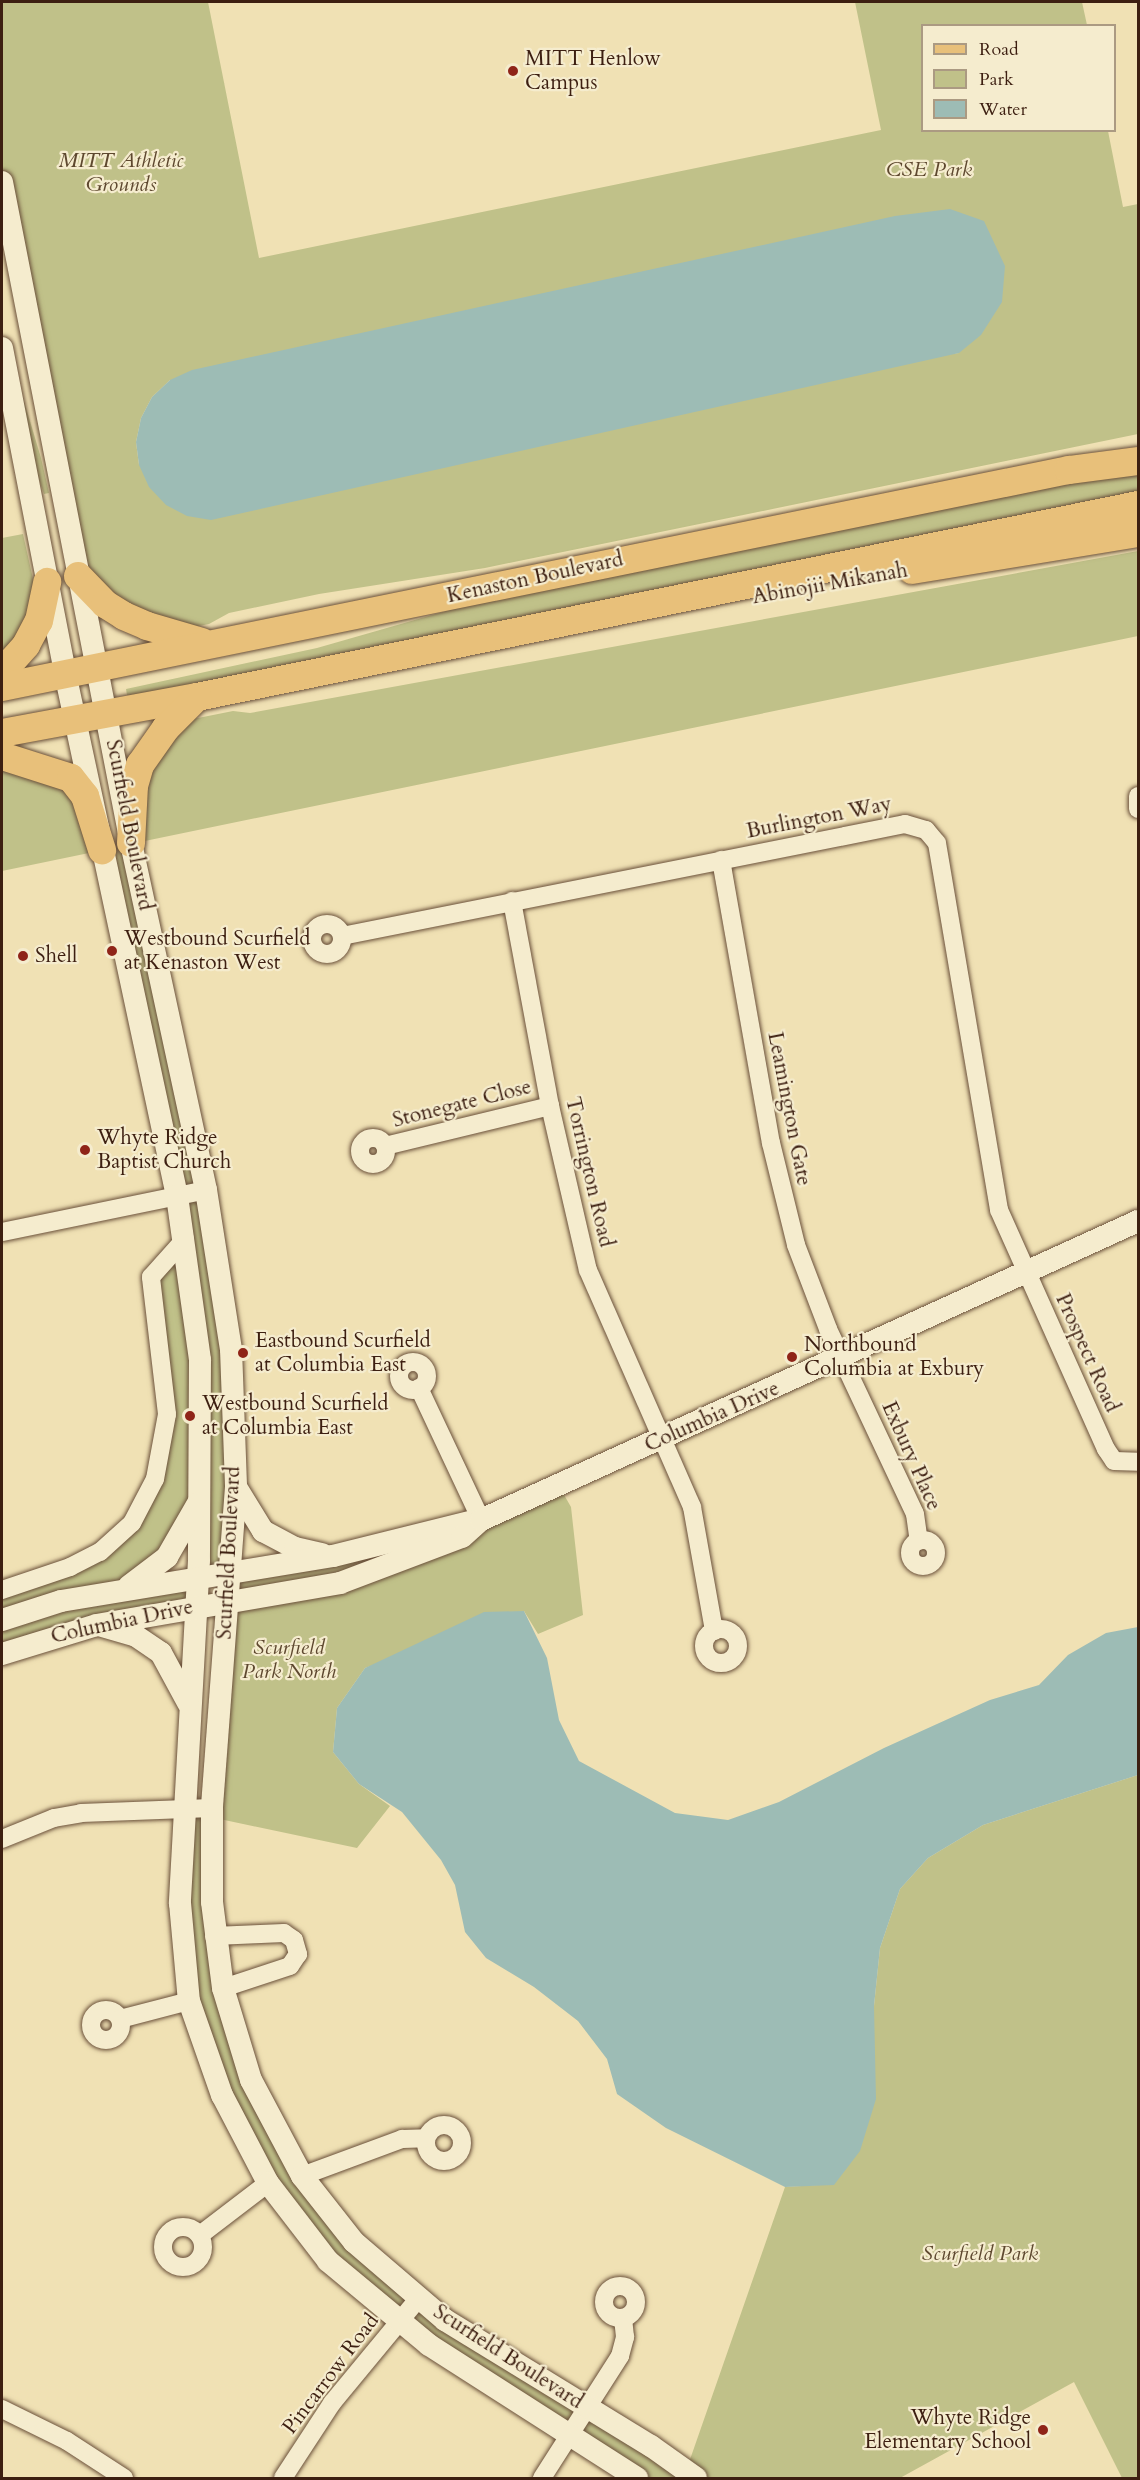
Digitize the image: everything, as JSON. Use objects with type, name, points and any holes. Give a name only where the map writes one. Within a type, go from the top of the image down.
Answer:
[{"type":"main road","points":[[1069,470],[1113,450],[1138,444]]},
{"type":"main road","points":[[1069,470],[1138,461]]},
{"type":"main road","name":"Kenaston Boulevard","points":[[2,687],[207,643],[1069,470]]},
{"type":"main road","points":[[2,733],[197,697],[1138,505]]},
{"type":"main road","name":"Abinojii Mikanah","points":[[522,630],[567,632],[1138,533]]},
{"type":"main road","points":[[78,576],[105,604],[124,615],[147,626],[207,643]]},
{"type":"main road","points":[[2,672],[26,645],[39,621],[47,582]]},
{"type":"main road","points":[[131,843],[134,786],[140,765],[166,729],[197,697]]},
{"type":"main road","points":[[2,756],[71,778],[85,796],[102,850]]},
{"type":"street","name":"Scurfield Boulevard","points":[[2,182],[131,843],[206,1190],[231,1349],[236,1487],[212,1808],[214,1936],[224,1988],[251,2080],[302,2176],[354,2242],[445,2320],[587,2409],[651,2446],[696,2478]]},
{"type":"street","name":"Scurfield Boulevard","points":[[2,348],[74,718],[177,1196],[200,1360],[201,1496],[198,1578],[183,1808],[180,1903],[189,2001],[222,2095],[268,2183],[328,2260],[398,2323],[637,2478]]},
{"type":"street","points":[[1138,796],[1138,809]]},
{"type":"street","name":"Burlington Way","points":[[342,936],[905,824],[926,830],[938,843],[999,1210],[1027,1272]]},
{"type":"street","name":"Leamington Gate","points":[[720,860],[780,1186],[796,1245],[843,1358]]},
{"type":"street","name":"Torrington Road","points":[[512,902],[550,1106],[588,1270],[692,1507],[714,1631]]},
{"type":"street","name":"Stonegate Close","points":[[385,1146],[550,1106]]},
{"type":"street","points":[[2,1232],[206,1190]]},
{"type":"street","name":"Columbia Drive","points":[[2,1620],[61,1601],[333,1556],[481,1520],[843,1358],[1138,1221]]},
{"type":"street","points":[[2,1590],[80,1562],[100,1552],[132,1523],[155,1479],[167,1414],[151,1277],[184,1239]]},
{"type":"street","name":"Prospect Road","points":[[1027,1272],[1106,1449],[1114,1461],[1127,1465],[1138,1462]]},
{"type":"street","name":"Exbury Place","points":[[843,1358],[915,1514],[920,1541]]},
{"type":"street","points":[[419,1388],[481,1520]]},
{"type":"street","points":[[236,1487],[263,1531],[295,1548],[333,1556]]},
{"type":"street","points":[[118,1592],[148,1575],[167,1557],[201,1496]]},
{"type":"street","name":"Columbia Drive","points":[[2,1654],[97,1625],[195,1605],[227,1602],[340,1583],[462,1536],[481,1520]]},
{"type":"street","points":[[97,1625],[136,1636],[161,1653],[189,1706]]},
{"type":"street","points":[[2,1839],[54,1818],[183,1808],[212,1808]]},
{"type":"street","points":[[214,1936],[284,1933],[294,1940],[298,1954],[290,1966],[224,1988]]},
{"type":"street","points":[[120,2019],[189,2001]]},
{"type":"street","points":[[302,2176],[402,2139],[426,2138]]},
{"type":"street","points":[[200,2235],[268,2183]]},
{"type":"street","name":"Pincarrow Road","points":[[283,2478],[332,2403],[419,2298]]},
{"type":"street","points":[[542,2478],[620,2356],[625,2337],[623,2318]]},
{"type":"street","points":[[2,2409],[67,2441],[124,2478]]},
{"type":"green space","points":[[2,2],[208,2],[259,258],[881,130],[855,2],[1082,2],[1087,24],[921,24],[921,132],[1108,132],[1123,207],[1138,204],[1138,434],[485,568],[319,594],[229,613],[209,624],[183,629],[84,583],[11,237],[2,239]],"holes":[[[959,353],[139,465],[136,442],[141,418],[152,397],[170,380]]]},
{"type":"green space","points":[[18,381],[49,493],[44,494],[27,445]]},
{"type":"green space","points":[[1138,466],[1138,493],[141,696],[127,695],[126,689],[317,648],[474,603]]},
{"type":"green space","points":[[23,534],[35,588],[32,615],[2,658],[2,538]]},
{"type":"green space","points":[[1138,551],[1138,636],[140,842],[145,771],[193,719],[233,711],[250,713]]},
{"type":"green space","points":[[2,758],[68,792],[82,819],[89,853],[2,871]]},
{"type":"green space","points":[[131,843],[231,1349],[232,1571],[333,1556],[559,1486],[571,1507],[583,1615],[538,1634],[524,1611],[365,1668],[337,1708],[333,1752],[359,1784],[390,1806],[357,1848],[215,1818],[223,1988],[302,2176],[445,2320],[686,2471],[785,2187],[834,2184],[874,2006],[880,1948],[900,1889],[928,1858],[983,1825],[1138,1775],[1138,2478],[1122,2478],[1074,2382],[900,2478],[637,2478],[398,2323],[268,2183],[189,2001],[183,1807],[214,1818],[231,1572],[198,1578],[195,1605],[2,1654],[2,1590],[70,1567],[132,1523],[167,1414],[151,1277],[184,1239],[102,850]],"holes":[[[200,1498],[197,1578],[148,1575]]]},
{"type":"water","points":[[950,209],[984,221],[1005,266],[1002,302],[981,335],[959,353],[211,520],[187,516],[166,505],[149,487],[139,465],[136,442],[141,418],[152,397],[170,380],[192,370],[895,216]]},
{"type":"water","points":[[524,1611],[547,1658],[559,1720],[579,1761],[675,1813],[728,1820],[779,1802],[884,1748],[990,1700],[1039,1685],[1068,1655],[1106,1633],[1138,1627],[1138,1775],[983,1825],[928,1858],[900,1889],[880,1948],[874,2006],[876,2099],[860,2151],[834,2185],[785,2187],[666,2128],[617,2094],[607,2059],[578,2021],[534,1987],[486,1958],[465,1932],[455,1885],[441,1860],[402,1812],[359,1784],[333,1752],[337,1708],[365,1668],[484,1612]]},
{"type":"place","name":"MITT Henlow Campus","points":[[513,71]]},
{"type":"place","name":"Westbound Scurfield at Kenaston West","points":[[112,951]]},
{"type":"place","name":"Shell","points":[[23,956]]},
{"type":"place","name":"Whyte Ridge Baptist Church","points":[[85,1150]]},
{"type":"place","name":"Eastbound Scurfield at Columbia East","points":[[243,1353]]},
{"type":"place","name":"Northbound Columbia at Exbury","points":[[792,1357]]},
{"type":"place","name":"Westbound Scurfield at Columbia East","points":[[190,1416]]},
{"type":"place","name":"Whyte Ridge Elementary School","points":[[1043,2430]]},
{"type":"park label","name":"CSE Park","points":[[929,170]]},
{"type":"park label","name":"MITT Athletic Grounds","points":[[121,173]]},
{"type":"park label","name":"Scurfield Park North","points":[[289,1660]]},
{"type":"park label","name":"Scurfield Park","points":[[980,2254]]}]
